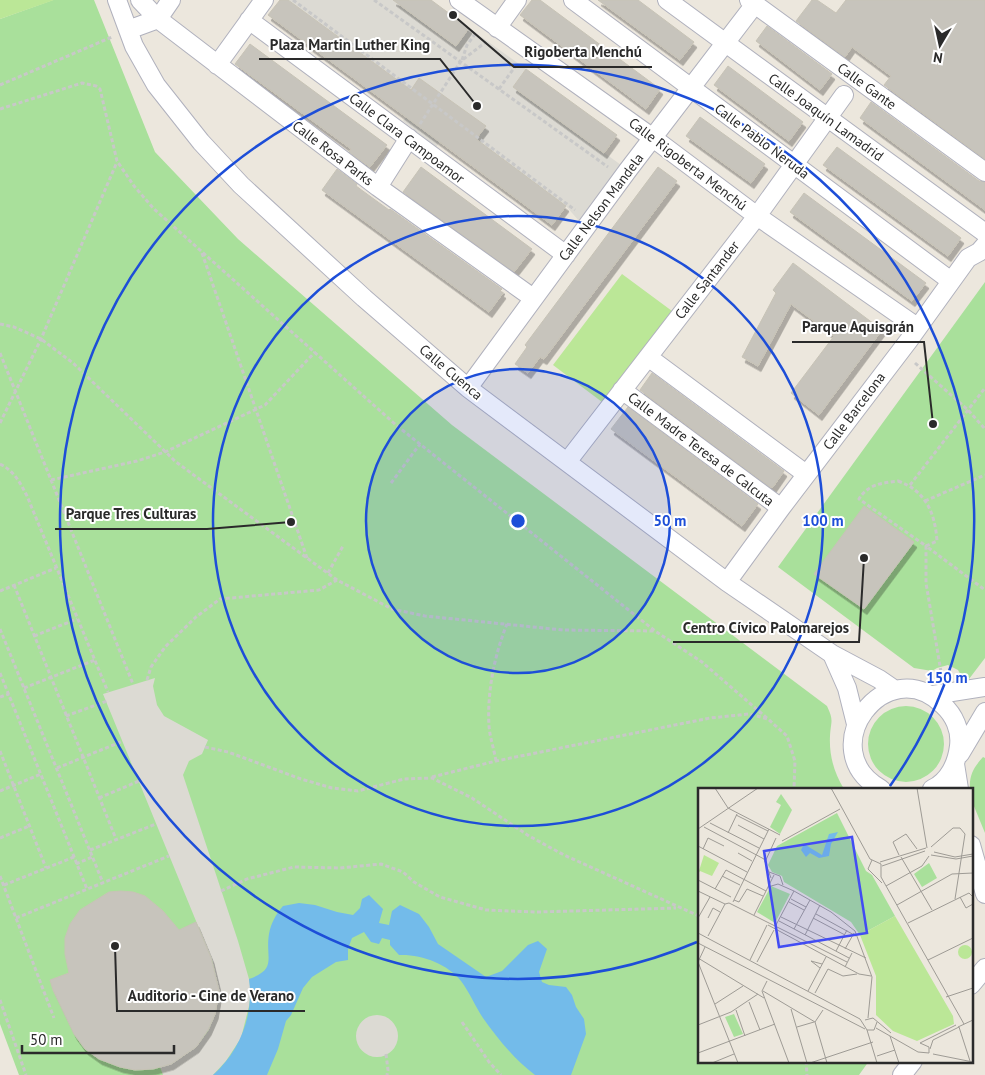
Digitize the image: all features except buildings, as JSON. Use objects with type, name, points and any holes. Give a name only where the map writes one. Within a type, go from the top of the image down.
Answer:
[{"type":"street","points":[[117,0],[128,30],[158,19],[171,0]]},
{"type":"street","name":"Calle Rosa Parks","points":[[140,0],[158,19],[217,65],[378,187],[533,298]]},
{"type":"street","points":[[217,65],[264,0]]},
{"type":"street","name":"Calle Rigoberta Menchú","points":[[459,0],[492,35],[653,138],[757,216],[918,327]]},
{"type":"street","points":[[492,35],[517,0]]},
{"type":"street","name":"Calle Pablo Neruda","points":[[573,0],[952,281]]},
{"type":"street","name":"Calle Joaquín Lamadrid","points":[[666,0],[985,234]]},
{"type":"street","name":"Calle Nelson Mandela","points":[[468,388],[622,178],[725,43],[752,2]]},
{"type":"street","name":"Calle Gante","points":[[752,2],[985,172]]},
{"type":"street","name":"Calle Clara Campoamor","points":[[249,20],[566,255]]},
{"type":"street","name":"Calle Cuenca","points":[[128,30],[134,46],[156,85],[207,150],[350,286],[468,388],[727,582],[832,654],[879,679],[895,690]]},
{"type":"street","name":"Calle Santander","points":[[567,462],[757,216],[844,95]]},
{"type":"street","points":[[378,187],[409,138]]},
{"type":"street","name":"Calle Barcelona","points":[[727,582],[968,258],[979,252],[985,245]]},
{"type":"street","points":[[648,356],[806,474]]},
{"type":"street","name":"Calle Madre Teresa de Calcuta","points":[[622,390],[781,508]]},
{"type":"street","points":[[832,654],[846,688],[856,724]]},
{"type":"street","points":[[879,788],[862,772],[855,757],[853,741],[856,724],[865,709],[878,697],[895,690],[910,689],[933,695],[985,687]]},
{"type":"street","points":[[933,695],[949,710],[957,724],[960,740],[956,760],[959,788]]},
{"type":"street","points":[[933,788],[946,779],[985,712]]},
{"type":"street","points":[[972,851],[985,894]]},
{"type":"street","points":[[976,984],[985,968]]},
{"type":"street","points":[[902,1075],[912,1062]]},
{"type":"path","points":[[293,0],[591,222]]},
{"type":"path","points":[[374,0],[622,178]]},
{"type":"path","points":[[0,85],[128,30]]},
{"type":"path","points":[[461,61],[492,35]]},
{"type":"path","points":[[409,138],[416,131],[461,61],[467,45]]},
{"type":"path","points":[[499,89],[518,62]]},
{"type":"path","points":[[0,109],[82,83],[96,86],[100,89],[117,161],[154,210],[396,425],[656,631],[702,662],[787,736],[794,761],[794,788]]},
{"type":"path","points":[[0,423],[41,340],[117,161]]},
{"type":"path","points":[[202,252],[307,558]]},
{"type":"path","points":[[0,324],[14,327],[41,340],[73,364],[176,462],[337,580],[392,609],[424,616],[563,630],[656,631]]},
{"type":"path","points":[[900,350],[968,410],[985,430]]},
{"type":"path","points":[[51,480],[137,461],[165,452],[257,409],[265,405],[315,352]]},
{"type":"path","points":[[0,353],[133,684]]},
{"type":"path","points":[[910,485],[985,388]]},
{"type":"path","points":[[391,483],[420,444]]},
{"type":"path","points":[[0,464],[9,469],[18,479],[108,692]]},
{"type":"path","points":[[925,501],[985,475]]},
{"type":"path","points":[[926,546],[937,541],[935,522],[925,501],[910,485],[898,481],[873,485],[863,492],[859,499],[985,590]]},
{"type":"path","points":[[328,573],[343,546]]},
{"type":"path","points":[[926,546],[926,583],[941,672]]},
{"type":"path","points":[[0,591],[56,568]]},
{"type":"path","points":[[147,680],[151,667],[165,647],[196,617],[220,599],[319,590],[337,580]]},
{"type":"path","points":[[14,585],[116,840]]},
{"type":"path","points":[[34,636],[77,619]]},
{"type":"path","points":[[496,761],[489,728],[489,704],[499,644],[507,624]]},
{"type":"path","points":[[0,629],[103,883]]},
{"type":"path","points":[[24,688],[95,660]]},
{"type":"path","points":[[0,673],[86,889]]},
{"type":"path","points":[[0,697],[9,694]]},
{"type":"path","points":[[66,716],[106,701]]},
{"type":"path","points":[[205,747],[228,752],[301,779],[332,788],[358,791],[404,779],[432,778],[496,761],[710,718],[750,714],[768,720]]},
{"type":"path","points":[[57,768],[123,741]]},
{"type":"path","points":[[0,751],[46,868]]},
{"type":"path","points":[[0,791],[41,774]]},
{"type":"path","points":[[432,778],[472,798],[529,836],[564,855],[698,916]]},
{"type":"path","points":[[99,798],[139,782]]},
{"type":"path","points":[[90,850],[156,824]]},
{"type":"path","points":[[0,838],[30,826]]},
{"type":"path","points":[[16,918],[169,856]]},
{"type":"path","points":[[4,885],[74,857]]},
{"type":"path","points":[[76,864],[92,857]]},
{"type":"path","points":[[221,891],[246,879],[294,867],[340,868],[381,864],[402,872],[414,882],[440,897],[486,910],[536,912],[679,908]]},
{"type":"path","points":[[0,876],[54,1018]]},
{"type":"path","points":[[0,1000],[26,1075]]},
{"type":"path","points":[[462,1022],[489,1062],[501,1075]]},
{"type":"path","points":[[386,1054],[388,1070],[386,1075]]},
{"type":"path","points":[[806,1062],[807,1075]]},
{"type":"green space","points":[[0,0],[54,0],[0,19]]},
{"type":"green space","points":[[53,0],[94,0],[155,152],[238,239],[452,425],[827,706],[831,718],[831,757],[837,777],[843,788],[698,788],[698,1062],[868,1062],[859,1075],[19,1075],[0,1024],[0,19]]},
{"type":"green space","points":[[622,274],[672,311],[602,402],[553,365]]},
{"type":"green space","points":[[985,282],[985,658],[969,679],[963,679],[958,670],[948,665],[932,671],[914,668],[778,567]]},
{"type":"green space","points":[[906,706],[920,709],[933,717],[941,730],[944,744],[941,758],[933,771],[920,779],[906,782],[892,779],[879,771],[871,758],[868,744],[871,730],[879,717],[892,709]]},
{"type":"green space","points":[[983,757],[985,758],[985,833],[972,801],[972,788],[970,788],[970,780],[977,764]]},
{"type":"shaded area","points":[[288,0],[393,0],[455,46],[469,28],[526,69],[513,87],[628,170],[586,229],[566,206],[454,123],[436,147],[403,121],[420,97]]},
{"type":"shaded area","points":[[155,678],[153,686],[157,705],[164,716],[208,740],[202,754],[189,761],[183,775],[238,941],[251,992],[241,1038],[226,1061],[213,1075],[163,1075],[160,1067],[171,1064],[196,1047],[208,1031],[215,1014],[219,991],[212,960],[103,694]]},
{"type":"shaded area","points":[[377,1015],[392,1021],[398,1036],[392,1051],[377,1057],[362,1051],[356,1036],[362,1021]]},
{"type":"water","points":[[369,895],[383,909],[379,923],[389,925],[392,911],[400,905],[419,914],[438,944],[486,977],[502,971],[528,945],[538,941],[547,949],[539,972],[542,982],[549,985],[566,987],[584,1019],[586,1034],[571,1075],[535,1075],[513,1056],[494,1033],[456,975],[441,965],[425,958],[399,955],[390,945],[390,940],[382,938],[379,944],[371,942],[364,932],[352,938],[348,949],[348,960],[336,962],[312,977],[303,988],[291,1015],[286,1021],[278,1049],[267,1075],[213,1075],[231,1055],[243,1032],[249,1006],[249,979],[264,971],[267,967],[270,930],[274,919],[283,906],[299,903],[315,905],[353,915],[360,908],[362,899]]},
{"type":"place","name":"Rigoberta Menchú","points":[[453,15]]},
{"type":"place","name":"Plaza Martin Luther King","points":[[477,106]]},
{"type":"place","name":"Parque Aquisgrán","points":[[933,424]]},
{"type":"place","name":"Parque Tres Culturas","points":[[291,522]]},
{"type":"place","name":"Centro Cívico Palomarejos","points":[[864,558]]},
{"type":"place","name":"Auditorio - Cine de Verano","points":[[115,946]]}]
